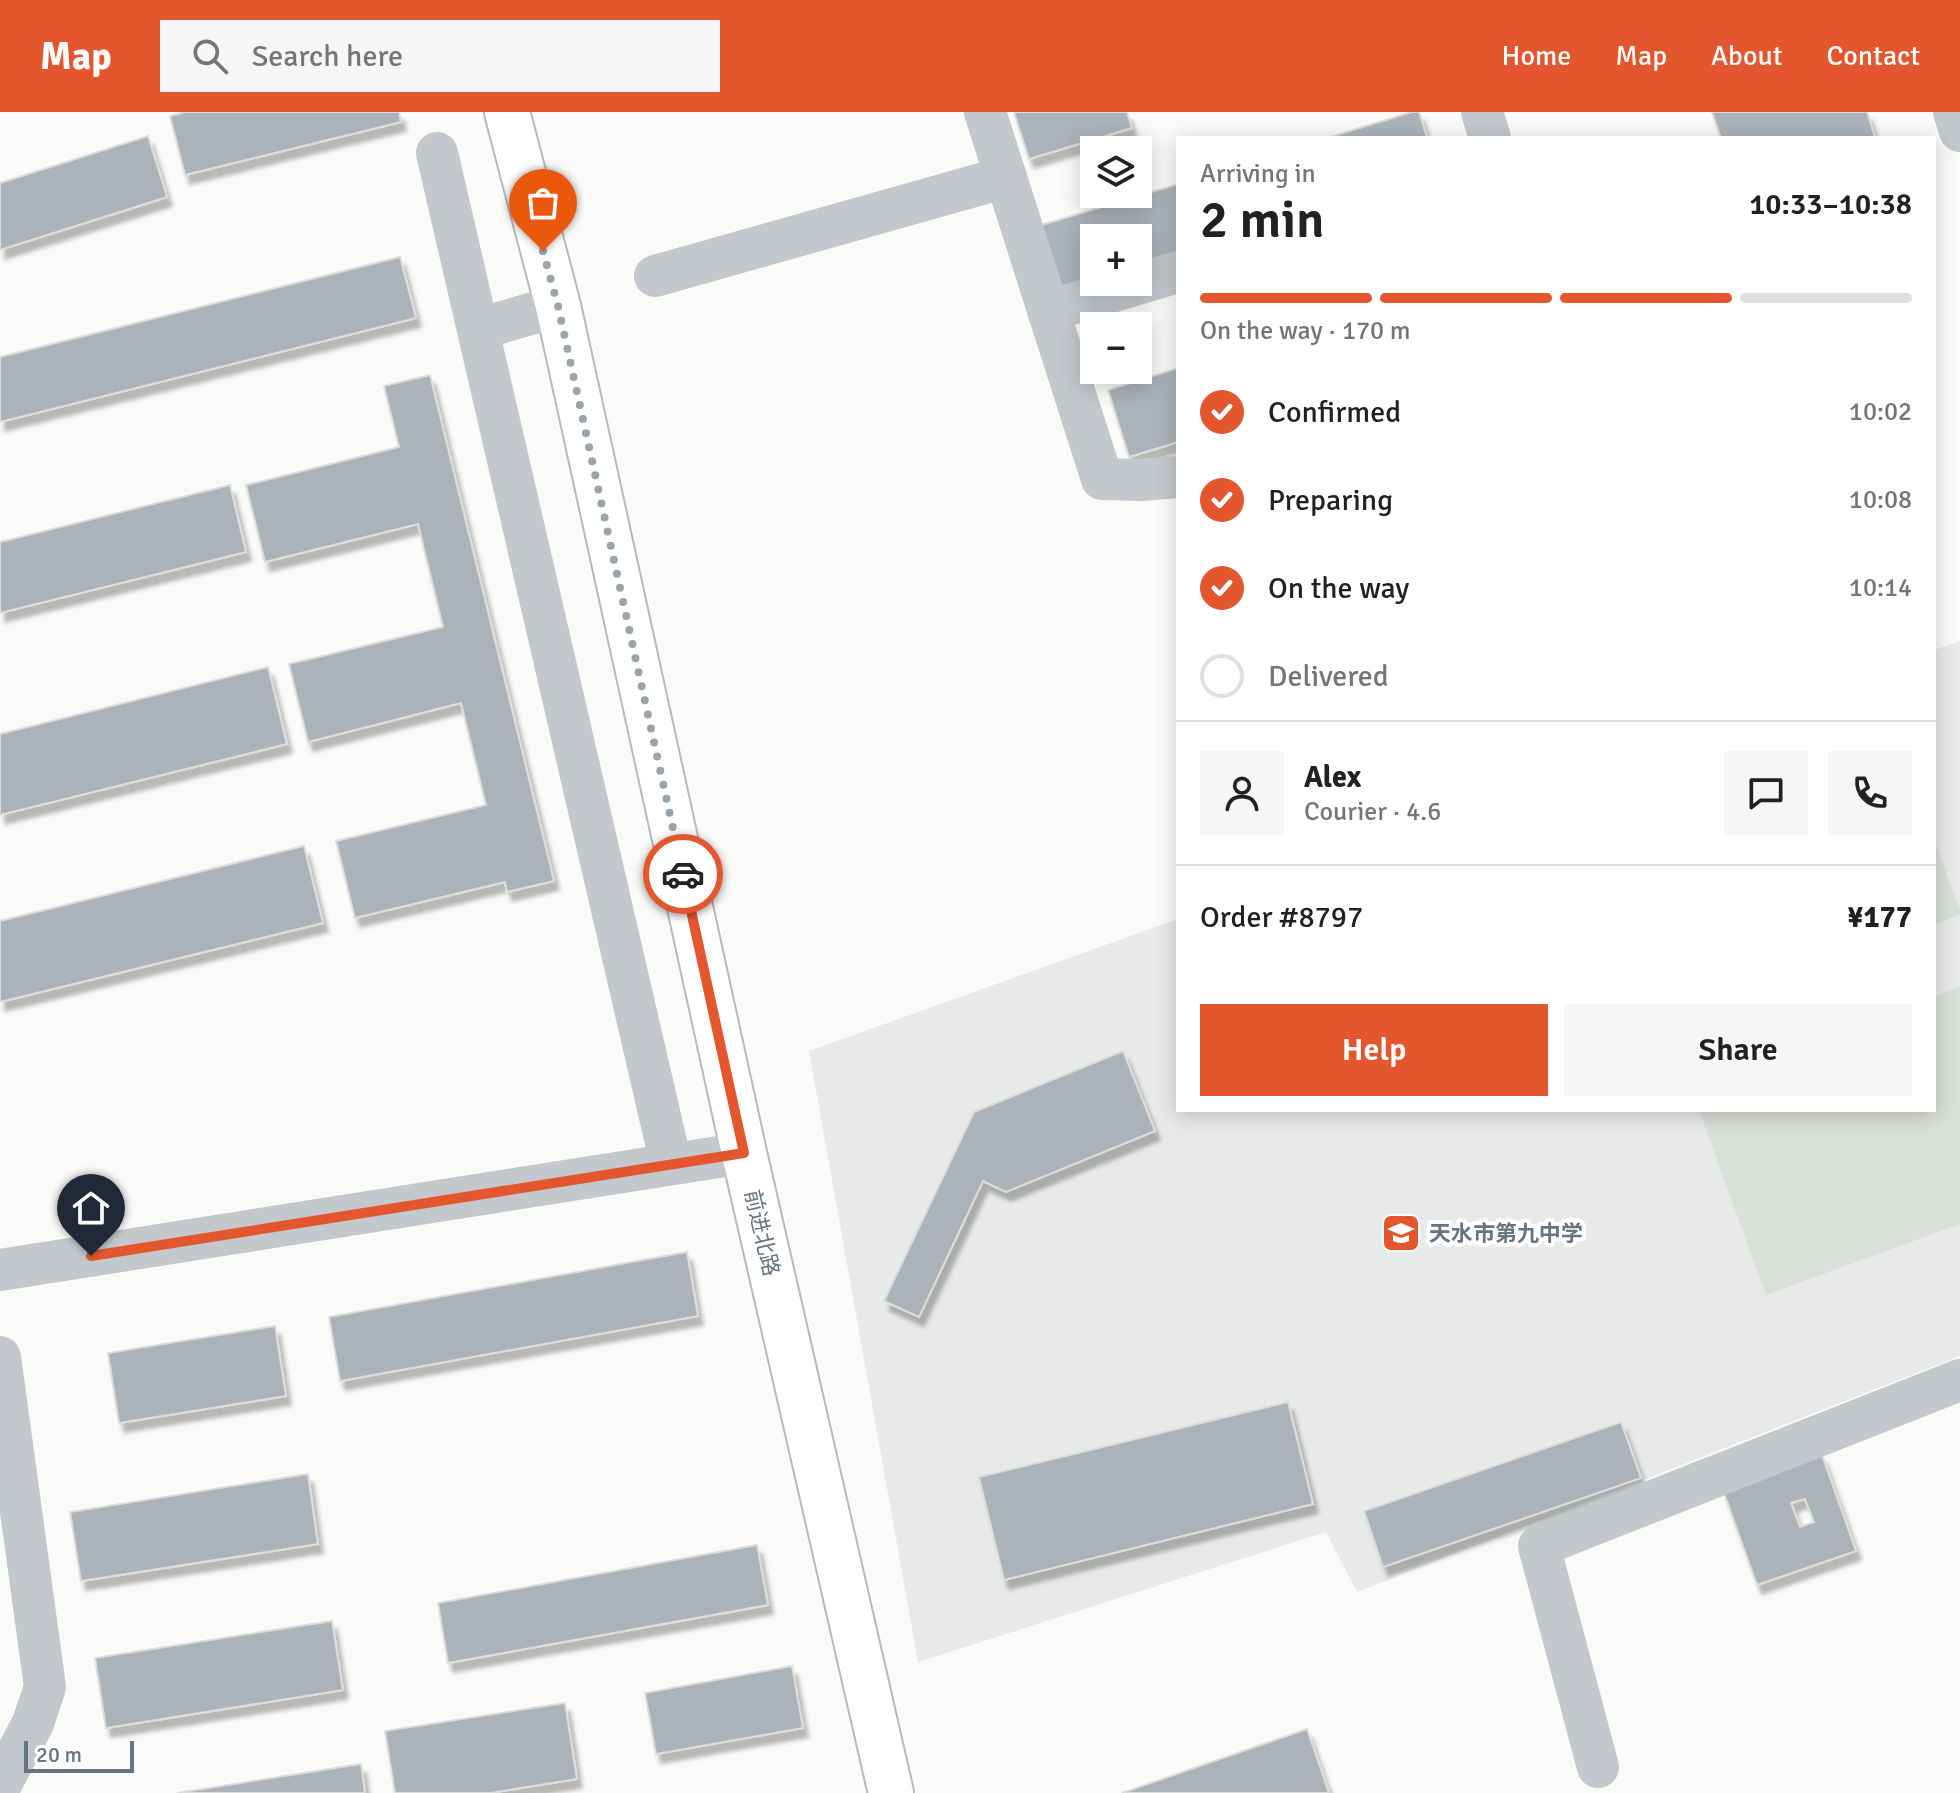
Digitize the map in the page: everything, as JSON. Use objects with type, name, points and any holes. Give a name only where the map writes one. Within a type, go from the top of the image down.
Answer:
[{"type":"main road","name":"前进北路","points":[[507,112],[558,306],[744,1153],[891,1793]]},
{"type":"street","points":[[985,112],[1102,479],[1176,477]]},
{"type":"street","points":[[1482,112],[1489,136]]},
{"type":"street","points":[[1954,112],[1960,131]]},
{"type":"street","points":[[437,153],[671,1164]]},
{"type":"street","points":[[655,276],[1006,177]]},
{"type":"street","points":[[1048,311],[1176,273]]},
{"type":"street","points":[[478,329],[558,306]]},
{"type":"street","points":[[0,1270],[744,1153]]},
{"type":"street","points":[[0,1357],[45,1687],[33,1723],[0,1786]]},
{"type":"street","points":[[1598,1767],[1539,1546],[1960,1380]]},
{"type":"shaded area","name":"天水市第九中学","points":[[1960,641],[1960,1356],[1357,1592],[1326,1532],[918,1662],[809,1051],[1176,920],[1176,1112],[1936,1112],[1936,649]]},
{"type":"shaded area","points":[[1936,844],[1960,910],[1960,915],[1936,923]]},
{"type":"shaded area","points":[[1960,986],[1960,1224],[1766,1295],[1700,1112],[1936,1112],[1936,995]]},
{"type":"building","points":[[185,112],[399,112],[401,122],[185,175],[170,116]]},
{"type":"building","points":[[1014,112],[1127,112],[1132,128],[1105,136],[1080,136],[1080,144],[1029,159]]},
{"type":"building","points":[[1419,112],[1426,136],[1334,136]]},
{"type":"building","points":[[1712,112],[1867,112],[1874,136],[1720,136]]},
{"type":"building","points":[[148,136],[167,197],[0,250],[0,183]]},
{"type":"building","points":[[1176,185],[1176,255],[1152,262],[1152,224],[1080,224],[1080,283],[1054,291],[1035,227],[1098,208],[1152,208],[1152,192]]},
{"type":"building","points":[[400,257],[416,318],[0,422],[0,357]]},
{"type":"building","points":[[1176,369],[1176,443],[1129,457],[1108,390],[1127,384],[1152,384],[1152,376]]},
{"type":"building","points":[[430,375],[554,881],[507,892],[505,882],[355,918],[336,841],[486,805],[461,703],[308,742],[289,664],[443,627],[418,524],[265,562],[246,485],[399,447],[384,386]]},
{"type":"building","points":[[230,485],[246,552],[0,613],[0,542]]},
{"type":"building","points":[[268,667],[287,744],[0,815],[0,734]]},
{"type":"building","points":[[304,846],[323,923],[0,1002],[0,921]]},
{"type":"building","points":[[1123,1051],[1155,1131],[1006,1192],[983,1181],[919,1317],[884,1301],[974,1112]]},
{"type":"building","points":[[687,1252],[698,1316],[340,1381],[329,1317]]},
{"type":"building","points":[[275,1326],[286,1396],[119,1423],[108,1353]]},
{"type":"building","points":[[1288,1402],[1313,1504],[1004,1580],[979,1477]]},
{"type":"building","points":[[1621,1422],[1641,1478],[1383,1567],[1364,1511]]},
{"type":"building","points":[[1822,1455],[1856,1551],[1757,1585],[1723,1490]],"holes":[[[1805,1499],[1814,1522],[1800,1527],[1791,1503]]]},
{"type":"building","points":[[308,1474],[318,1544],[81,1581],[70,1512]]},
{"type":"building","points":[[757,1545],[768,1605],[448,1663],[438,1603]]},
{"type":"building","points":[[332,1621],[343,1690],[106,1728],[95,1658]]},
{"type":"building","points":[[792,1666],[803,1728],[656,1754],[645,1693]]},
{"type":"building","points":[[565,1703],[577,1779],[490,1793],[395,1793],[385,1731]]},
{"type":"building","points":[[1307,1729],[1329,1793],[1122,1793]]},
{"type":"building","points":[[361,1764],[365,1793],[177,1793]]},
{"type":"way so far","points":[[543,251],[558,306],[683,874]]},
{"type":"place","name":"天水市第九中学","points":[[1401,1233]]},
{"type":"route","points":[[91,1256],[744,1153],[683,874]]}]
